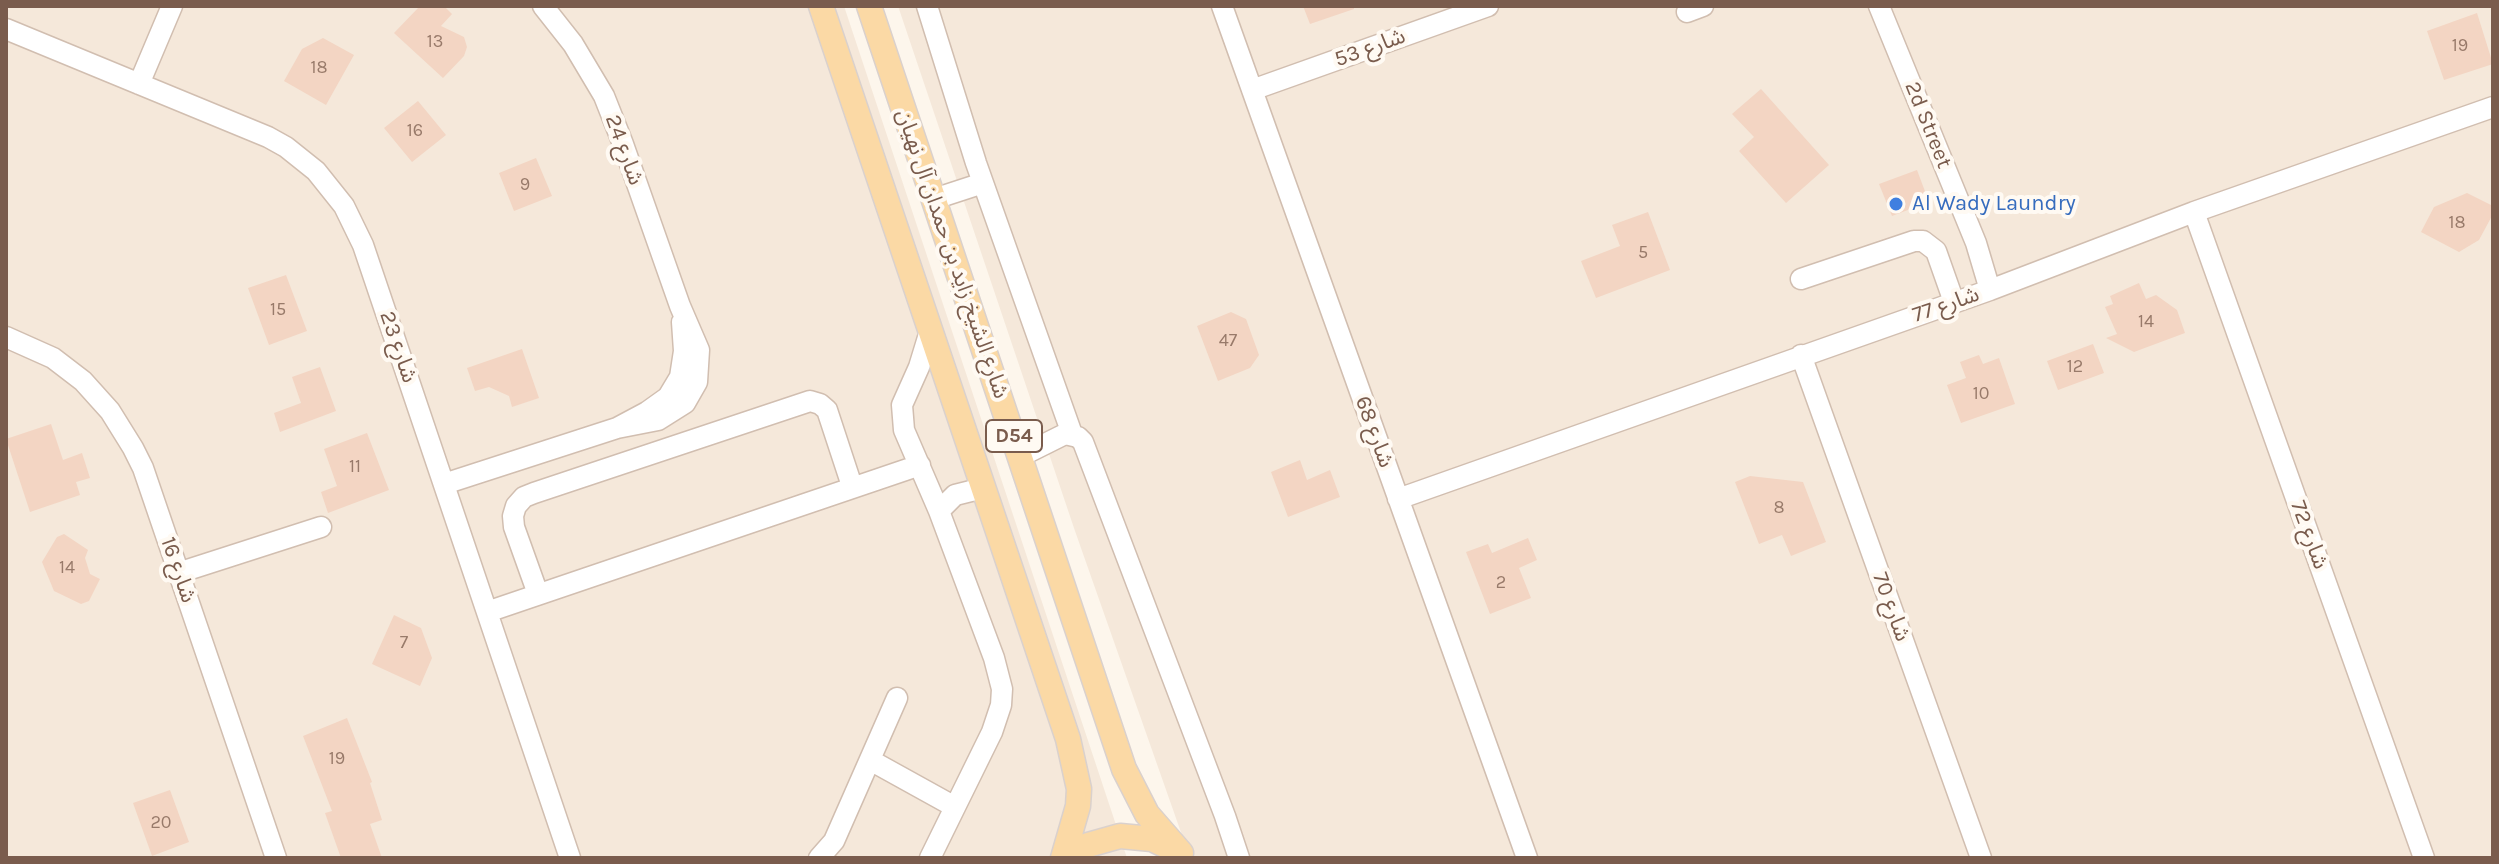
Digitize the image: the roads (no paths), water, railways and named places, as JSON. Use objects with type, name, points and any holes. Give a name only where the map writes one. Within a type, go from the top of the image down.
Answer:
[{"type":"main road","name":"شارع الشيخ زايد بن حمدان آل نهيان","points":[[821,6],[1068,739],[1076,771],[1078,806],[1066,858]]},
{"type":"main road","name":"شارع الشيخ زايد بن حمدان آل نهيان","points":[[869,6],[1124,769],[1147,814],[1184,856]]},
{"type":"main road","points":[[1066,858],[1088,845],[1120,836],[1152,839],[1184,856]]},
{"type":"street","points":[[139,84],[172,6]]},
{"type":"street","name":"شارع 24","points":[[444,484],[617,428],[658,405],[680,377],[684,351],[680,306],[604,96],[573,44],[543,6]]},
{"type":"street","points":[[927,6],[983,183],[1072,434]]},
{"type":"street","name":"شارع 68","points":[[1222,6],[1527,858]]},
{"type":"street","name":"شارع 53","points":[[1252,90],[1488,6]]},
{"type":"street","name":"2d Street","points":[[1879,6],[1976,243],[1990,290]]},
{"type":"street","name":"شارع 23","points":[[6,29],[268,137],[302,158],[331,188],[355,225],[363,245],[570,858]]},
{"type":"street","name":"شارع 77","points":[[1398,499],[1990,290],[2194,212],[2493,107]]},
{"type":"street","points":[[934,199],[983,183]]},
{"type":"street","name":"شارع 72","points":[[2194,212],[2424,858]]},
{"type":"street","points":[[1801,279],[1914,241],[1923,241],[1936,251],[1954,302]]},
{"type":"street","points":[[930,331],[919,367],[902,405],[904,430],[939,511],[994,658],[1002,689],[1001,705],[992,732],[930,858]]},
{"type":"street","name":"شارع 16","points":[[6,337],[53,358],[83,381],[110,411],[143,468],[276,858]]},
{"type":"street","name":"شارع 70","points":[[1801,355],[1981,858]]},
{"type":"street","points":[[538,594],[514,527],[513,516],[516,506],[524,497],[534,493],[810,401],[827,410],[852,486]]},
{"type":"street","points":[[1021,456],[1058,437],[1072,434],[1078,437],[1085,449],[1239,858]]},
{"type":"street","points":[[487,612],[920,465]]},
{"type":"street","points":[[939,511],[955,495],[983,488]]},
{"type":"street","points":[[178,573],[321,527]]},
{"type":"street","points":[[819,858],[834,841],[897,698]]},
{"type":"street","points":[[870,760],[955,807]]},
{"type":"place","name":"Al Wady Laundry","points":[[1896,204]]}]
